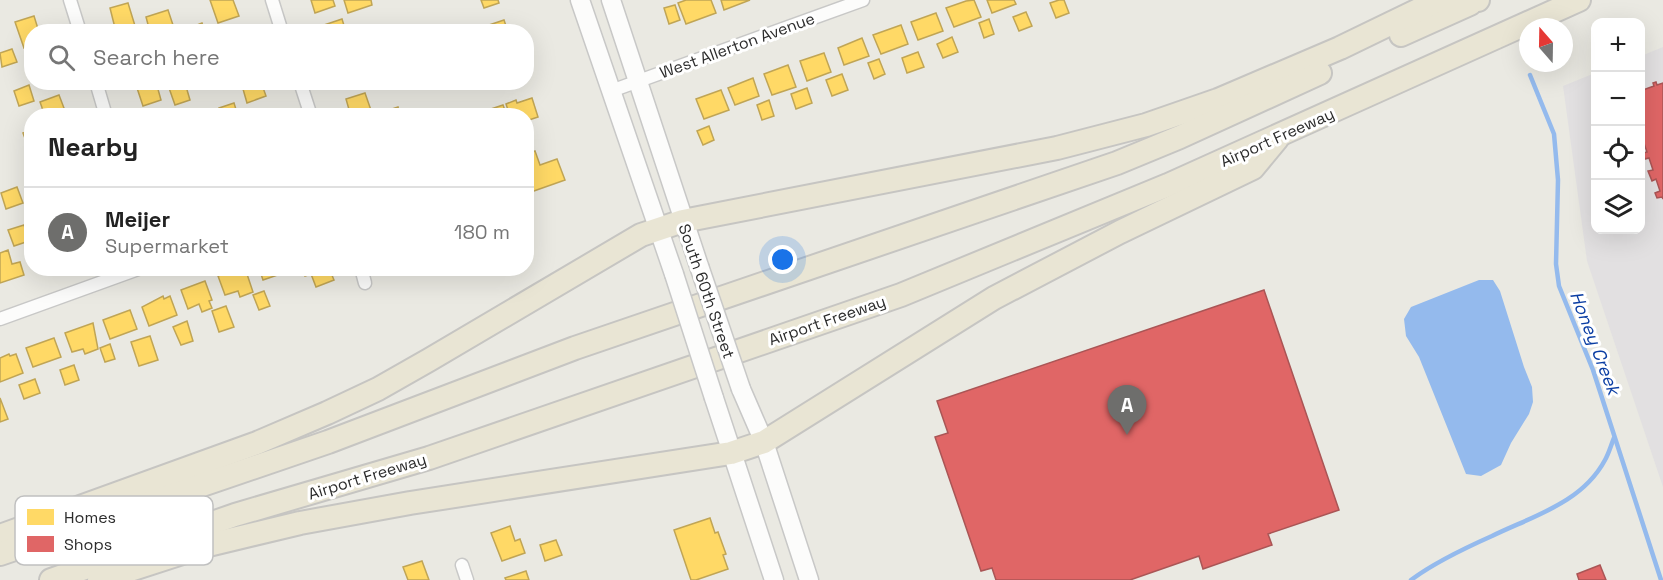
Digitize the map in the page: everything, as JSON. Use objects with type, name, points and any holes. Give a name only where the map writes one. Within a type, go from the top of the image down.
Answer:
[{"type":"highway","points":[[111,496],[257,443],[327,413],[429,360],[641,235],[683,221],[1058,148],[1146,125],[1218,100],[1340,48],[1439,0],[1478,0]]},
{"type":"highway","points":[[170,496],[328,442],[575,348],[1117,164],[1478,0]]},
{"type":"highway","name":"Airport Freeway","points":[[213,523],[429,458],[901,295],[1148,194],[1579,0]]},
{"type":"highway","points":[[213,544],[300,523],[421,501],[731,453],[764,442],[994,298],[1119,232],[1253,168],[1279,136]]},
{"type":"highway","points":[[0,536],[15,531]]},
{"type":"highway","points":[[0,554],[15,549]]},
{"type":"highway","name":"Airport Freeway","points":[[51,580],[94,565]]},
{"type":"highway","points":[[99,580],[145,565]]},
{"type":"main road","name":"South 60th Street","points":[[580,0],[674,274],[774,580]]},
{"type":"main road","name":"South 60th Street","points":[[611,0],[683,221],[741,389],[764,442],[809,580]]},
{"type":"street","points":[[70,0],[78,24]]},
{"type":"street","points":[[272,0],[280,24]]},
{"type":"street","name":"West Allerton Avenue","points":[[611,91],[863,0]]},
{"type":"street","points":[[98,90],[104,108]]},
{"type":"street","points":[[303,90],[308,108]]},
{"type":"street","points":[[0,319],[119,276]]},
{"type":"street","points":[[363,276],[365,283]]},
{"type":"street","points":[[462,565],[467,580]]},
{"type":"shaded area","points":[[1663,47],[1663,487],[1587,261],[1563,86],[1591,75],[1591,234],[1645,234],[1645,54]]},
{"type":"water","points":[[1479,280],[1493,280],[1500,291],[1532,387],[1533,402],[1529,414],[1511,443],[1501,465],[1481,476],[1466,474],[1419,357],[1406,336],[1404,319],[1411,307]]},
{"type":"building: Homes","points":[[210,0],[233,0],[239,16],[218,23]]},
{"type":"building: Homes","points":[[311,0],[333,0],[335,6],[315,13]]},
{"type":"building: Homes","points":[[344,0],[371,0],[372,5],[348,13]]},
{"type":"building: Homes","points":[[481,0],[498,0],[499,3],[484,8]]},
{"type":"building: Homes","points":[[686,0],[711,0],[716,13],[686,24],[678,3]]},
{"type":"building: Homes","points":[[721,0],[750,0],[724,10]]},
{"type":"building: Homes","points":[[974,0],[981,17],[954,27],[946,8]]},
{"type":"building: Homes","points":[[987,0],[1014,0],[1016,4],[992,13]]},
{"type":"building: Homes","points":[[1064,0],[1069,13],[1056,18],[1050,3]]},
{"type":"building: Homes","points":[[128,3],[134,24],[114,24],[110,8]]},
{"type":"building: Homes","points":[[675,5],[680,20],[669,24],[664,8]]},
{"type":"building: Homes","points":[[168,10],[173,24],[148,24],[146,17]]},
{"type":"building: Homes","points":[[1026,12],[1032,26],[1019,31],[1013,17]]},
{"type":"building: Homes","points":[[936,13],[943,31],[918,40],[911,22]]},
{"type":"building: Homes","points":[[34,16],[36,24],[24,24],[24,48],[15,22]]},
{"type":"building: Homes","points":[[342,19],[344,24],[327,24]]},
{"type":"building: Homes","points":[[989,19],[994,34],[984,38],[979,23]]},
{"type":"building: Homes","points":[[504,20],[505,24],[492,24]]},
{"type":"building: Homes","points":[[901,25],[908,44],[881,54],[873,35]]},
{"type":"building: Homes","points":[[952,37],[958,52],[943,58],[937,44]]},
{"type":"building: Homes","points":[[862,38],[869,56],[844,65],[838,48]]},
{"type":"building: Homes","points":[[12,49],[17,62],[2,67],[0,53]]},
{"type":"building: Homes","points":[[918,52],[924,67],[907,73],[902,58]]},
{"type":"building: Homes","points":[[824,53],[831,72],[807,81],[800,61]]},
{"type":"building: Homes","points":[[879,59],[885,74],[874,79],[868,63]]},
{"type":"building: Homes","points":[[788,65],[796,87],[772,95],[764,74]]},
{"type":"building: Homes","points":[[842,74],[848,90],[832,96],[826,80]]},
{"type":"building: Homes","points":[[753,78],[759,96],[735,105],[728,88]]},
{"type":"building: Homes","points":[[24,87],[24,90],[31,90],[34,101],[19,106],[14,91]]},
{"type":"building: Homes","points":[[807,88],[812,103],[796,109],[791,94]]},
{"type":"building: Homes","points":[[138,90],[158,90],[161,100],[143,106]]},
{"type":"building: Homes","points":[[170,90],[187,90],[190,100],[175,105]]},
{"type":"building: Homes","points":[[243,90],[264,90],[266,96],[247,103]]},
{"type":"building: Homes","points":[[721,90],[729,110],[704,119],[696,99]]},
{"type":"building: Homes","points":[[365,93],[370,108],[349,108],[346,99]]},
{"type":"building: Homes","points":[[59,95],[64,108],[42,108],[40,102]]},
{"type":"building: Homes","points":[[532,98],[538,117],[534,118],[534,108],[507,108],[506,104],[516,100],[517,103]]},
{"type":"building: Homes","points":[[769,100],[774,116],[762,120],[757,105]]},
{"type":"building: Homes","points":[[234,103],[236,108],[219,108]]},
{"type":"building: Homes","points":[[709,126],[714,140],[703,145],[697,131]]},
{"type":"building: Homes","points":[[534,151],[540,165],[557,159],[565,180],[534,191]]},
{"type":"building: Homes","points":[[17,187],[23,203],[6,209],[1,193]]},
{"type":"building: Homes","points":[[24,225],[24,243],[14,246],[8,230]]},
{"type":"building: Homes","points":[[8,250],[12,264],[20,262],[24,275],[0,283],[0,253]]},
{"type":"building: Homes","points":[[218,276],[248,276],[253,292],[240,297],[238,291],[225,295]]},
{"type":"building: Homes","points":[[262,276],[275,276],[263,280]]},
{"type":"building: Homes","points":[[312,276],[332,276],[334,280],[316,287]]},
{"type":"building: Homes","points":[[205,281],[212,300],[209,301],[212,308],[202,312],[199,304],[188,309],[181,290]]},
{"type":"building: Homes","points":[[264,291],[270,306],[259,310],[253,295]]},
{"type":"building: Homes","points":[[163,296],[164,299],[170,296],[177,315],[149,326],[142,307]]},
{"type":"building: Homes","points":[[226,306],[234,327],[219,332],[212,311]]},
{"type":"building: Homes","points":[[130,310],[137,329],[110,339],[103,320]]},
{"type":"building: Homes","points":[[187,321],[193,341],[181,345],[173,327]]},
{"type":"building: Homes","points":[[93,323],[98,349],[85,354],[83,349],[72,352],[65,333]]},
{"type":"building: Homes","points":[[150,336],[158,360],[139,366],[131,342]]},
{"type":"building: Homes","points":[[54,338],[61,357],[33,367],[26,348]]},
{"type":"building: Homes","points":[[110,344],[115,359],[105,362],[100,348]]},
{"type":"building: Homes","points":[[9,354],[10,356],[16,354],[23,373],[0,382],[0,358]]},
{"type":"building: Homes","points":[[74,365],[79,380],[65,385],[60,370]]},
{"type":"building: Homes","points":[[35,379],[40,393],[24,399],[19,385]]},
{"type":"building: Homes","points":[[0,398],[8,419],[0,422]]},
{"type":"building: Homes","points":[[710,518],[726,554],[723,555],[728,569],[691,580],[674,530]]},
{"type":"building: Homes","points":[[510,526],[515,541],[520,539],[525,553],[502,561],[491,533]]},
{"type":"building: Homes","points":[[556,540],[562,555],[545,561],[540,545]]},
{"type":"building: Homes","points":[[422,561],[429,580],[408,580],[403,567]]},
{"type":"building: Homes","points":[[526,571],[529,580],[506,580],[505,578]]},
{"type":"building: Shops","points":[[1656,82],[1657,85],[1663,83],[1663,199],[1662,197],[1657,198],[1655,193],[1660,191],[1656,179],[1652,181],[1648,171],[1653,170],[1649,158],[1645,159],[1647,152],[1645,146],[1645,89],[1654,86],[1653,83]]},
{"type":"building: Shops","points":[[1264,290],[1339,510],[1268,534],[1272,545],[1203,569],[1199,556],[1130,580],[996,580],[992,568],[981,571],[935,437],[948,433],[937,401]]},
{"type":"building: Shops","points":[[1600,565],[1606,580],[1579,580],[1577,574]]},
{"type":"waterway","name":"Honey Creek","points":[[1530,75],[1554,134],[1558,180],[1556,264],[1559,286],[1593,370],[1661,580]]},
{"type":"waterway","points":[[1411,580],[1471,545],[1540,515],[1570,498],[1595,475],[1614,438]]},
{"type":"place","name":"Meijer","points":[[1127,435]]}]
